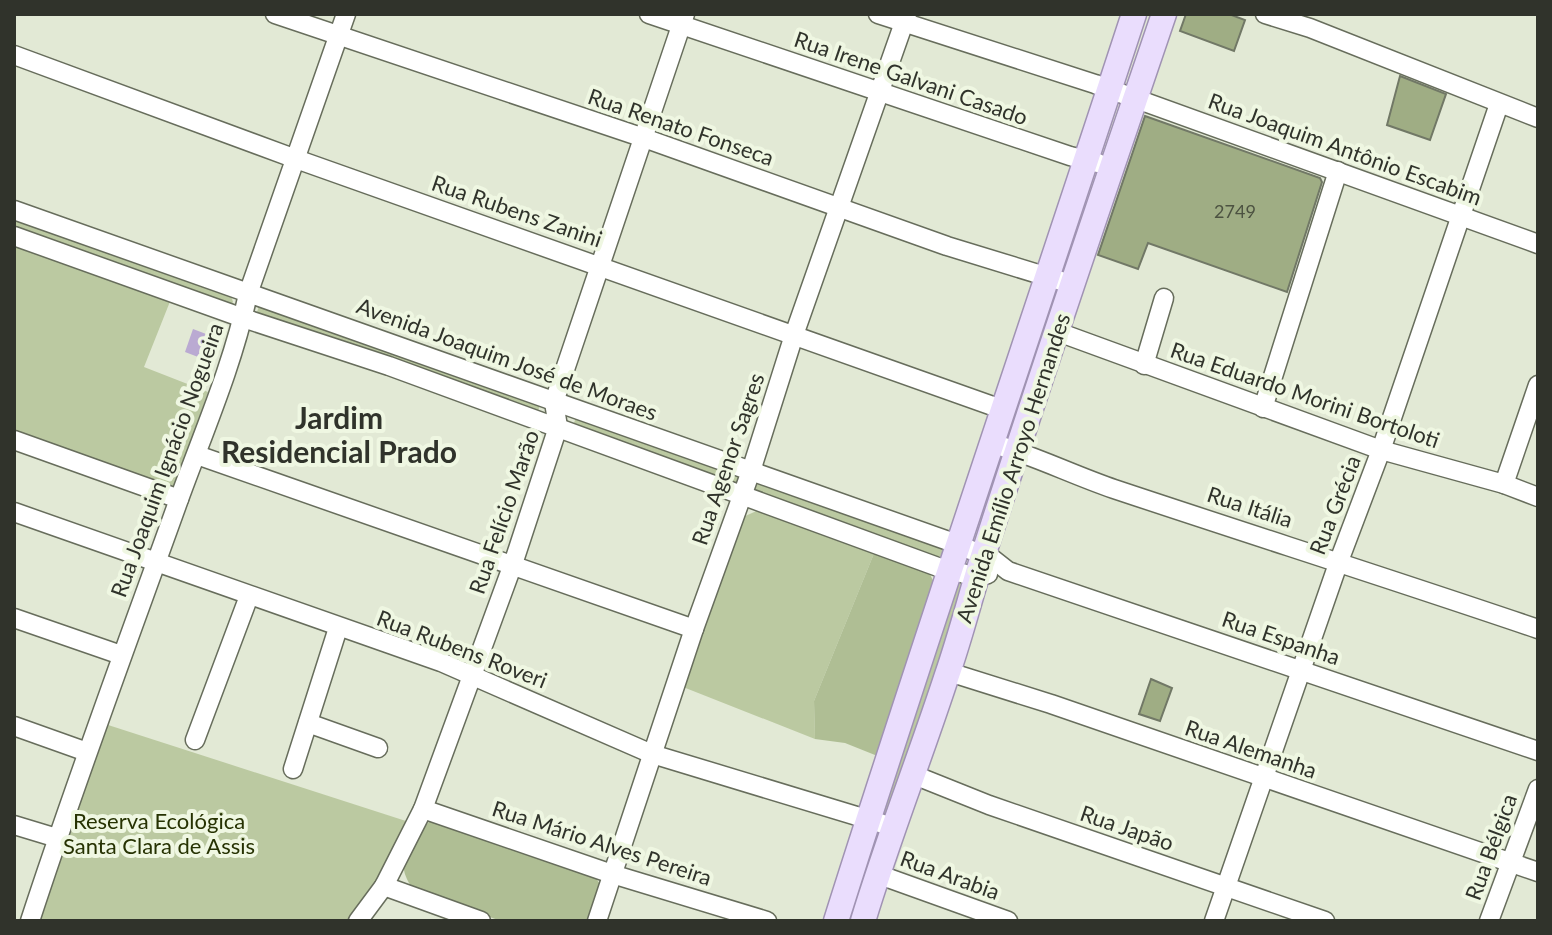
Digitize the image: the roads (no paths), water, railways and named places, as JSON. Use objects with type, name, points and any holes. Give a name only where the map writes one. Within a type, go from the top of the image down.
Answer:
[{"type":"main road","name":"Avenida Emílio Arroyo Hernandes","points":[[836,921],[957,544],[994,444],[1134,14]]},
{"type":"main road","name":"Avenida Emílio Arroyo Hernandes","points":[[863,921],[949,672],[1071,284],[1164,14]]},
{"type":"street","name":"Rua Renato Fonseca","points":[[275,14],[644,138],[947,246],[1071,284]]},
{"type":"street","name":"Rua Joaquim Ignácio Nogueira","points":[[30,921],[121,655],[197,455],[243,318],[248,294],[346,14]]},
{"type":"street","name":"Rua Irene Galvani Casado","points":[[649,14],[683,19],[880,93],[1112,168]]},
{"type":"street","name":"Rua Joaquim Antônio Escabim","points":[[878,14],[905,18],[1538,244]]},
{"type":"street","points":[[1265,14],[1312,21],[1499,104],[1538,118]]},
{"type":"street","name":"Rua Agenor Sagres","points":[[597,921],[694,629],[751,471],[794,335],[905,18]]},
{"type":"street","name":"Rua Felício Marão","points":[[358,921],[384,886],[423,809],[513,564],[558,427],[554,402],[683,19]]},
{"type":"street","name":"Rua Rubens Zanini","points":[[14,55],[296,159],[1004,410]]},
{"type":"street","name":"Rua Grécia","points":[[1214,921],[1339,561],[1381,450],[1499,104]]},
{"type":"street","points":[[1263,408],[1338,171]]},
{"type":"street","name":"Avenida Joaquim José de Moraes","points":[[14,210],[957,544],[980,566]]},
{"type":"street","points":[[14,236],[243,318],[389,366],[949,570],[980,566]]},
{"type":"street","points":[[1144,365],[1164,298]]},
{"type":"street","name":"Rua Eduardo Morini Bortoloti","points":[[1058,332],[1381,450],[1504,484],[1538,497]]},
{"type":"street","points":[[1504,484],[1538,385]]},
{"type":"street","points":[[14,440],[179,499]]},
{"type":"street","name":"Rua Itália","points":[[994,444],[1110,487],[1538,629]]},
{"type":"street","points":[[197,455],[694,629]]},
{"type":"street","name":"Rua Rubens Roveri","points":[[14,512],[441,662],[652,754],[893,827]]},
{"type":"street","name":"Rua Espanha","points":[[980,566],[1008,571],[1538,751]]},
{"type":"street","points":[[195,740],[249,596]]},
{"type":"street","points":[[14,618],[121,655]]},
{"type":"street","points":[[293,769],[338,628]]},
{"type":"street","name":"Rua Alemanha","points":[[949,672],[1051,704],[1538,872]]},
{"type":"street","points":[[308,723],[378,748]]},
{"type":"street","points":[[14,726],[87,752]]},
{"type":"street","name":"Rua Japão","points":[[914,775],[989,805],[1325,921]]},
{"type":"street","name":"Rua Bélgica","points":[[1489,921],[1538,789]]},
{"type":"street","name":"Rua Mário Alves Pereira","points":[[423,809],[612,874],[767,921]]},
{"type":"street","points":[[14,825],[57,838]]},
{"type":"street","name":"Rua Arabia","points":[[877,874],[1008,921]]},
{"type":"street","points":[[384,886],[481,921]]},
{"type":"district","name":"Jardim Residencial Prado","points":[[339,436]]},
{"type":"park label","name":"Reserva Ecológica Santa Clara de Assis","points":[[159,834]]}]
